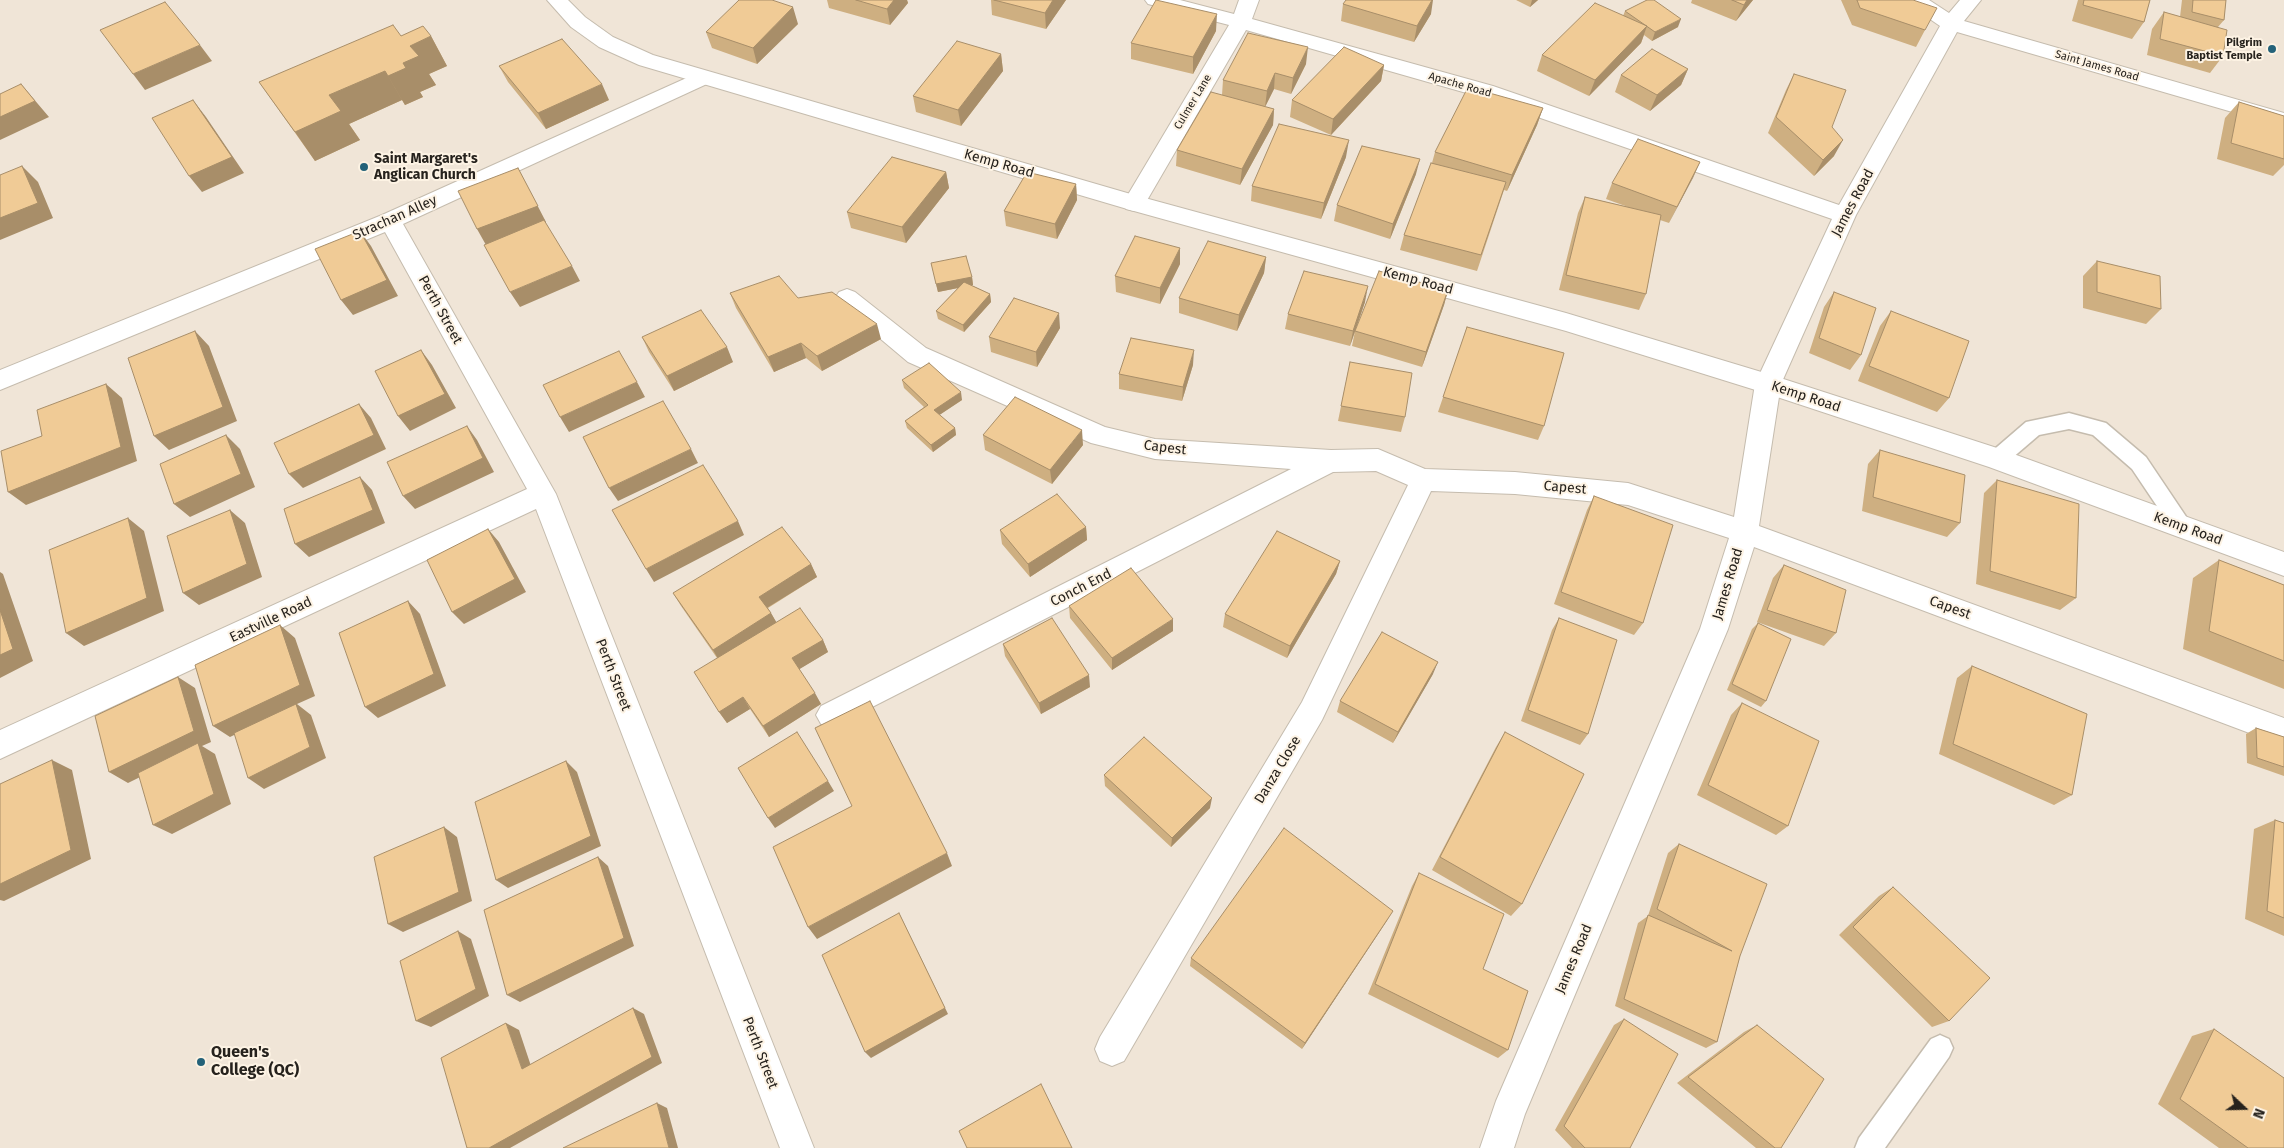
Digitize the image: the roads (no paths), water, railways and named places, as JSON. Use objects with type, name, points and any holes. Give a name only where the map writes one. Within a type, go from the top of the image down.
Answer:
[{"type":"street","name":"Kemp Road","points":[[556,0],[578,22],[606,42],[646,60],[702,78],[1134,203],[1566,322],[1768,384],[1997,459],[2284,564]]},
{"type":"street","name":"Culmer Lane","points":[[1134,203],[1241,22],[1249,0]]},
{"type":"street","name":"Saint James Road","points":[[1915,0],[1951,24],[2284,120]]},
{"type":"street","name":"James Road","points":[[1498,1148],[1508,1113],[1714,629],[1745,532],[1768,384],[1845,215],[1951,24],[1971,0]]},
{"type":"street","name":"Apache Road","points":[[1165,1],[1485,92],[1845,215]]},
{"type":"street","name":"Strachan Alley","points":[[0,380],[390,221],[702,78]]},
{"type":"street","name":"Perth Street","points":[[390,221],[543,494],[798,1148]]},
{"type":"street","name":"Capest","points":[[847,298],[917,355],[1100,436],[1155,450],[1331,461],[1378,460],[1424,480],[1515,483],[1628,494],[1745,532],[2284,732]]},
{"type":"street","name":"Conch End","points":[[831,715],[1331,461]]},
{"type":"street","name":"Danza Close","points":[[1112,1049],[1312,711],[1424,480]]},
{"type":"street","name":"Eastville Road","points":[[0,745],[543,494]]},
{"type":"lane","points":[[1997,459],[2032,428],[2069,421],[2099,430],[2139,463],[2182,527]]},
{"type":"lane","points":[[1869,1148],[1940,1048]]},
{"type":"place","name":"Pilgrim Baptist Temple","points":[[2272,49]]},
{"type":"place","name":"Saint Margaret's Anglican Church","points":[[364,167]]},
{"type":"place","name":"Queen's College (QC)","points":[[201,1062]]}]
